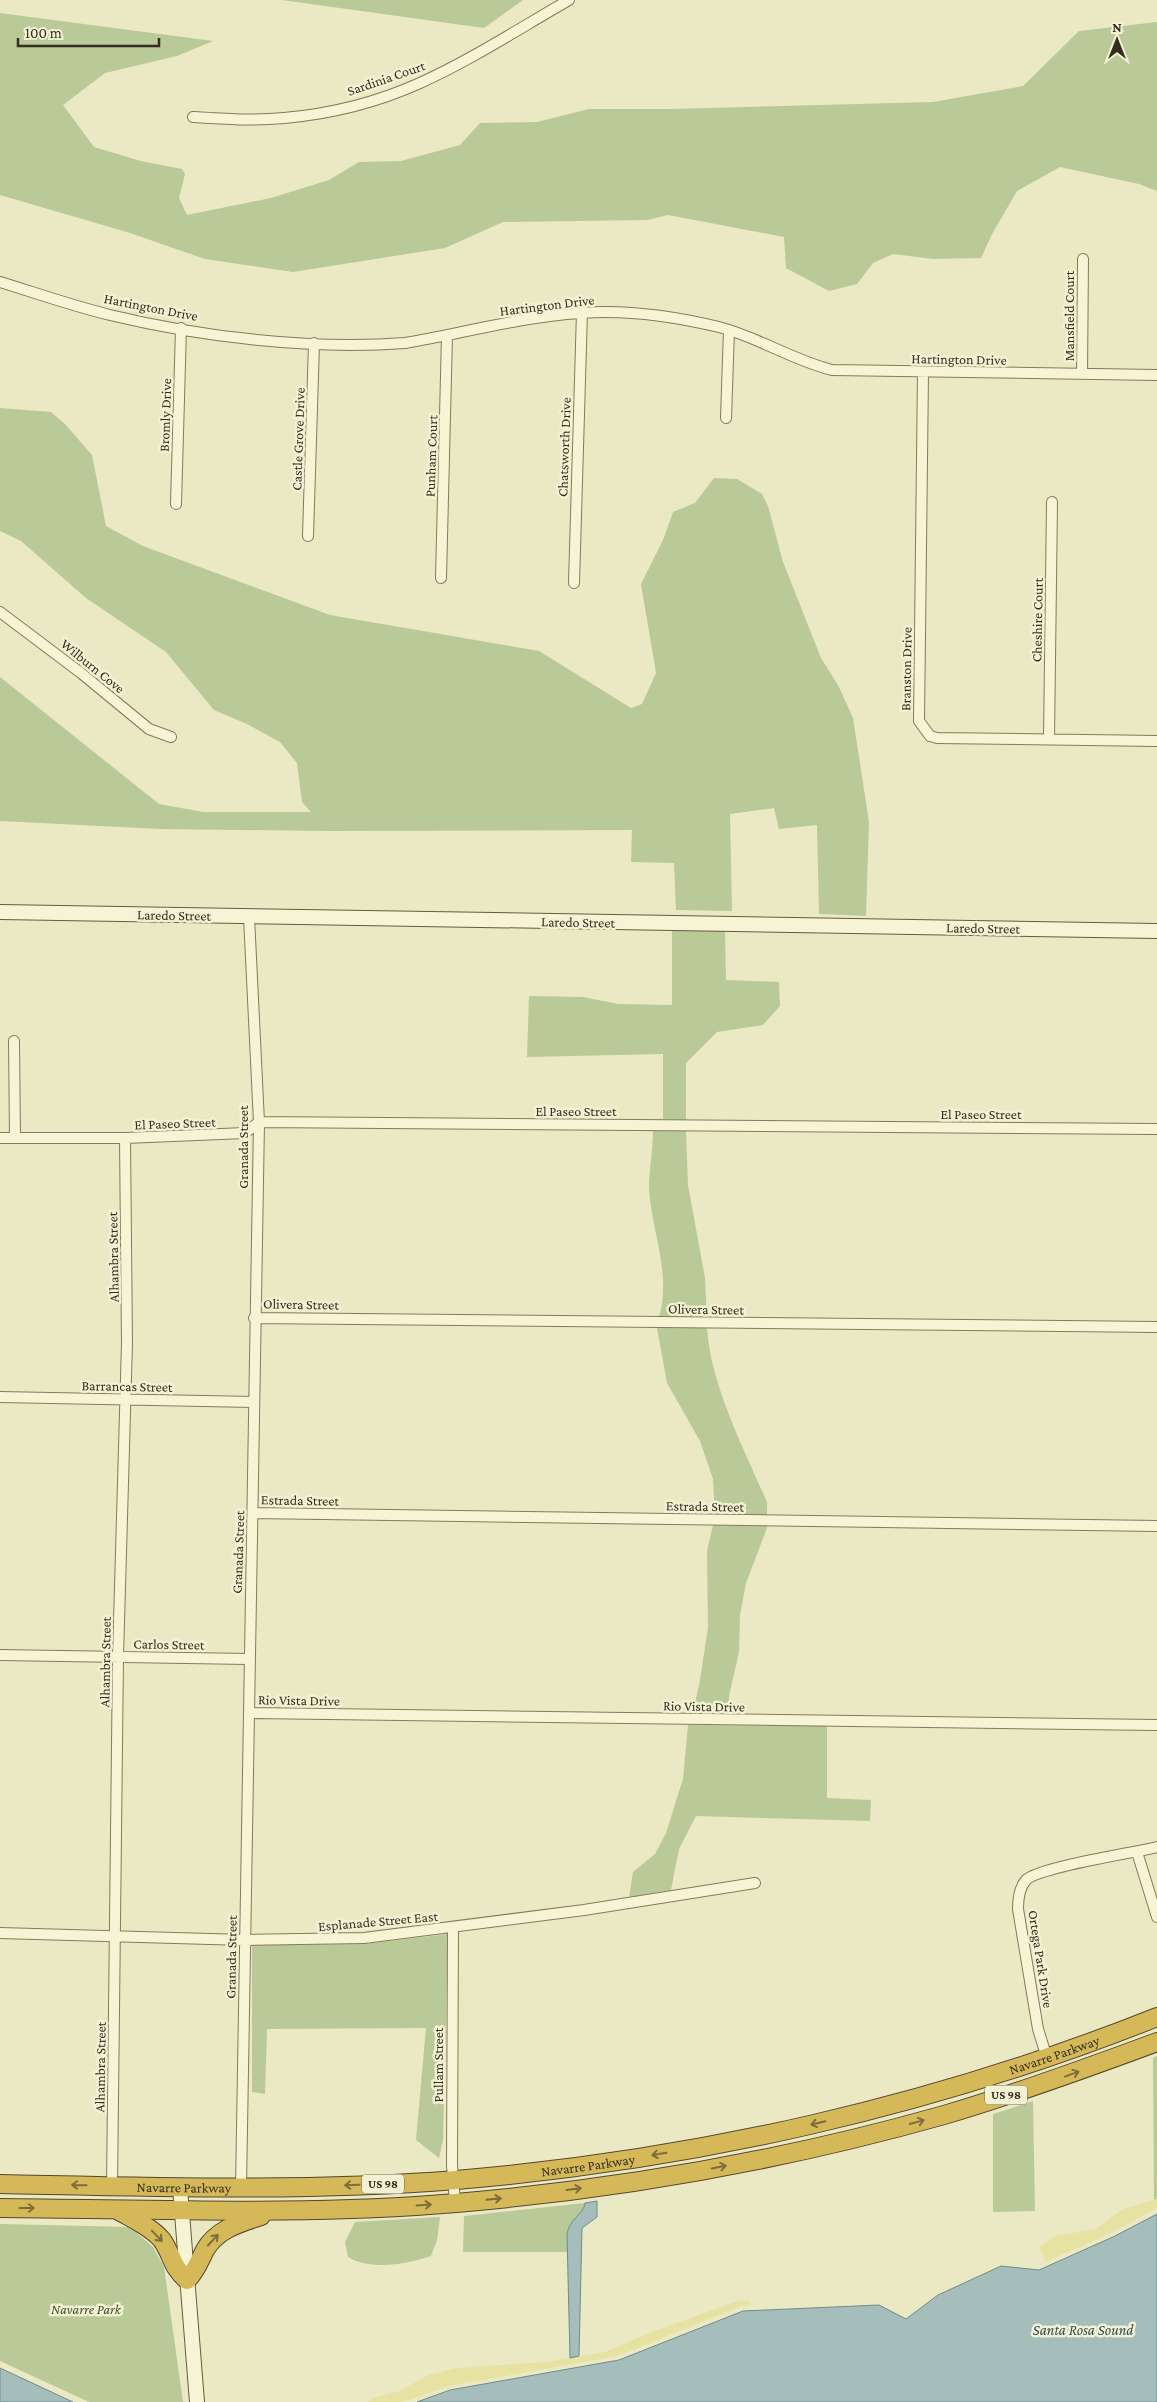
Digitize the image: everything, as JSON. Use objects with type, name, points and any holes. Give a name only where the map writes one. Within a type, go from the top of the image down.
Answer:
[{"type":"highway","name":"Navarre Parkway","points":[[0,2184],[241,2188],[453,2180],[588,2165],[684,2150],[860,2113],[1047,2058],[1157,2017]]},
{"type":"highway","name":"Navarre Parkway","points":[[0,2208],[276,2211],[455,2203],[679,2174],[896,2128],[1043,2084],[1157,2042]]},
{"type":"highway","points":[[896,2128],[896,2116],[908,2100]]},
{"type":"highway","points":[[853,2138],[860,2113]]},
{"type":"highway","points":[[116,2210],[156,2234],[169,2252],[176,2270],[187,2280],[197,2269],[210,2243],[223,2231],[231,2226],[276,2211]]},
{"type":"street","name":"Sardinia Court","points":[[193,117],[284,118],[315,114],[387,96],[419,84],[462,62],[569,0]]},
{"type":"street","name":"Mansfield Court","points":[[1082,374],[1083,259]]},
{"type":"street","name":"Hartington Drive","points":[[0,282],[109,314],[247,339],[381,345],[582,312],[651,314],[729,330],[810,364],[832,370],[1157,375]]},
{"type":"street","name":"Chatsworth Drive","points":[[574,583],[582,312]]},
{"type":"street","name":"Bromly Drive","points":[[176,504],[181,328]]},
{"type":"street","points":[[726,418],[729,330]]},
{"type":"street","name":"Punham Court","points":[[441,578],[447,335]]},
{"type":"street","name":"Castle Grove Drive","points":[[308,536],[314,343]]},
{"type":"street","name":"Branston Drive","points":[[923,372],[919,721],[930,736],[936,738],[1157,740]]},
{"type":"street","name":"Cheshire Court","points":[[1049,739],[1052,502]]},
{"type":"street","name":"Wilburn Cove","points":[[0,612],[82,673],[150,729],[171,737]]},
{"type":"street","name":"Laredo Street","points":[[0,912],[1157,931]]},
{"type":"street","name":"Granada Street","points":[[241,2188],[258,1122],[249,917]]},
{"type":"street","points":[[14,1041],[15,1138]]},
{"type":"street","name":"El Paseo Street","points":[[0,1138],[125,1138],[244,1133],[258,1122],[1157,1129]]},
{"type":"street","name":"Alhambra Street","points":[[112,2186],[118,1657],[128,1343],[125,1138]]},
{"type":"street","name":"Olivera Street","points":[[254,1318],[1157,1327]]},
{"type":"street","name":"Barrancas Street","points":[[0,1397],[125,1401],[254,1402]]},
{"type":"street","name":"Estrada Street","points":[[253,1513],[1157,1526]]},
{"type":"street","name":"Carlos Street","points":[[0,1655],[248,1659]]},
{"type":"street","name":"Rio Vista Drive","points":[[250,1713],[1157,1725]]},
{"type":"street","name":"Ortega Park Drive","points":[[1047,2058],[1038,2029],[1018,1910],[1020,1890],[1026,1880],[1045,1871],[1157,1847]]},
{"type":"street","points":[[1138,1852],[1157,1917]]},
{"type":"street","name":"Esplanade Street East","points":[[0,1933],[245,1940],[364,1938],[453,1928],[755,1883]]},
{"type":"street","name":"Pullam Street","points":[[453,1928],[453,2180],[455,2203]]},
{"type":"street","points":[[180,2188],[197,2402]]},
{"type":"green space","points":[[282,0],[523,0],[484,28]]},
{"type":"green space","points":[[0,13],[213,41],[177,56],[105,73],[63,105],[94,147],[141,161],[182,169],[185,174],[179,198],[187,215],[271,198],[329,180],[359,162],[401,161],[460,145],[480,123],[537,122],[589,109],[673,109],[933,102],[1023,86],[1079,31],[1157,22],[1157,191],[1139,184],[1060,167],[1017,191],[992,234],[981,258],[933,259],[893,254],[873,263],[857,284],[829,291],[786,268],[784,237],[668,215],[647,220],[503,222],[445,248],[293,272],[205,259],[130,233],[0,195]]},
{"type":"green space","points":[[0,408],[51,412],[65,424],[92,455],[106,526],[143,546],[330,615],[539,651],[631,708],[642,704],[656,673],[641,584],[663,540],[673,512],[695,503],[714,478],[737,479],[762,494],[768,506],[783,562],[821,658],[838,685],[853,718],[869,822],[866,916],[819,914],[817,825],[779,829],[774,808],[730,814],[732,911],[676,910],[674,863],[631,862],[632,830],[329,831],[160,829],[0,821],[0,677],[159,804],[203,812],[311,812],[302,802],[297,763],[280,742],[247,724],[214,710],[166,652],[86,598],[21,541],[0,531]]},
{"type":"green space","points":[[672,930],[725,930],[726,980],[779,982],[780,1006],[763,1025],[717,1032],[686,1063],[686,1120],[663,1119],[663,1054],[527,1057],[529,996],[583,997],[618,1004],[672,1005]]},
{"type":"green space","points":[[653,1130],[686,1131],[688,1185],[705,1278],[707,1317],[659,1317],[663,1285],[662,1268],[649,1188]]},
{"type":"green space","points":[[657,1328],[707,1328],[710,1350],[722,1395],[767,1502],[767,1515],[715,1514],[713,1479],[700,1441],[667,1383]]},
{"type":"green space","points":[[713,1525],[767,1526],[767,1528],[746,1583],[740,1615],[739,1652],[729,1696],[729,1714],[692,1714],[699,1686],[708,1628],[707,1551]]},
{"type":"green space","points":[[688,1725],[827,1726],[827,1798],[871,1800],[870,1821],[696,1816],[679,1849],[671,1890],[629,1897],[633,1872],[655,1854],[666,1833],[683,1779]]},
{"type":"green space","points":[[448,1934],[443,2140],[439,2158],[416,2140],[426,2028],[267,2029],[265,2094],[252,2092],[252,1945],[364,1944]]},
{"type":"green space","points":[[1157,2056],[1157,2199],[1154,2200],[1153,2058]]},
{"type":"green space","points":[[1033,2101],[1035,2211],[993,2212],[993,2114]]},
{"type":"green space","points":[[585,2203],[585,2208],[575,2218],[568,2232],[568,2252],[463,2252],[464,2216]]},
{"type":"green space","points":[[440,2217],[437,2240],[431,2256],[411,2262],[389,2265],[368,2264],[348,2257],[345,2242],[355,2222]]},
{"type":"green space","name":"Navarre Park","points":[[0,2224],[130,2227],[153,2247],[164,2267],[183,2402],[89,2402],[0,2361]]},
{"type":"sand","points":[[1157,2199],[1157,2208],[1113,2232],[1046,2262],[1039,2247],[1055,2236],[1096,2229],[1123,2209]]},
{"type":"sand","points":[[749,2301],[753,2305],[741,2306],[618,2356],[449,2386],[403,2402],[368,2402],[373,2398],[397,2392],[429,2375],[457,2368],[546,2362],[605,2352],[654,2331],[735,2302]]},
{"type":"water","points":[[597,2201],[597,2217],[582,2228],[579,2356],[570,2358],[567,2234],[568,2229],[585,2203]]},
{"type":"water","name":"Santa Rosa Sound","points":[[1157,2214],[1157,2402],[417,2402],[450,2390],[619,2360],[743,2311],[879,2305],[906,2319],[938,2295],[1001,2266],[1039,2270],[1115,2236]]},
{"type":"water","points":[[0,2368],[73,2402],[0,2402]]}]
